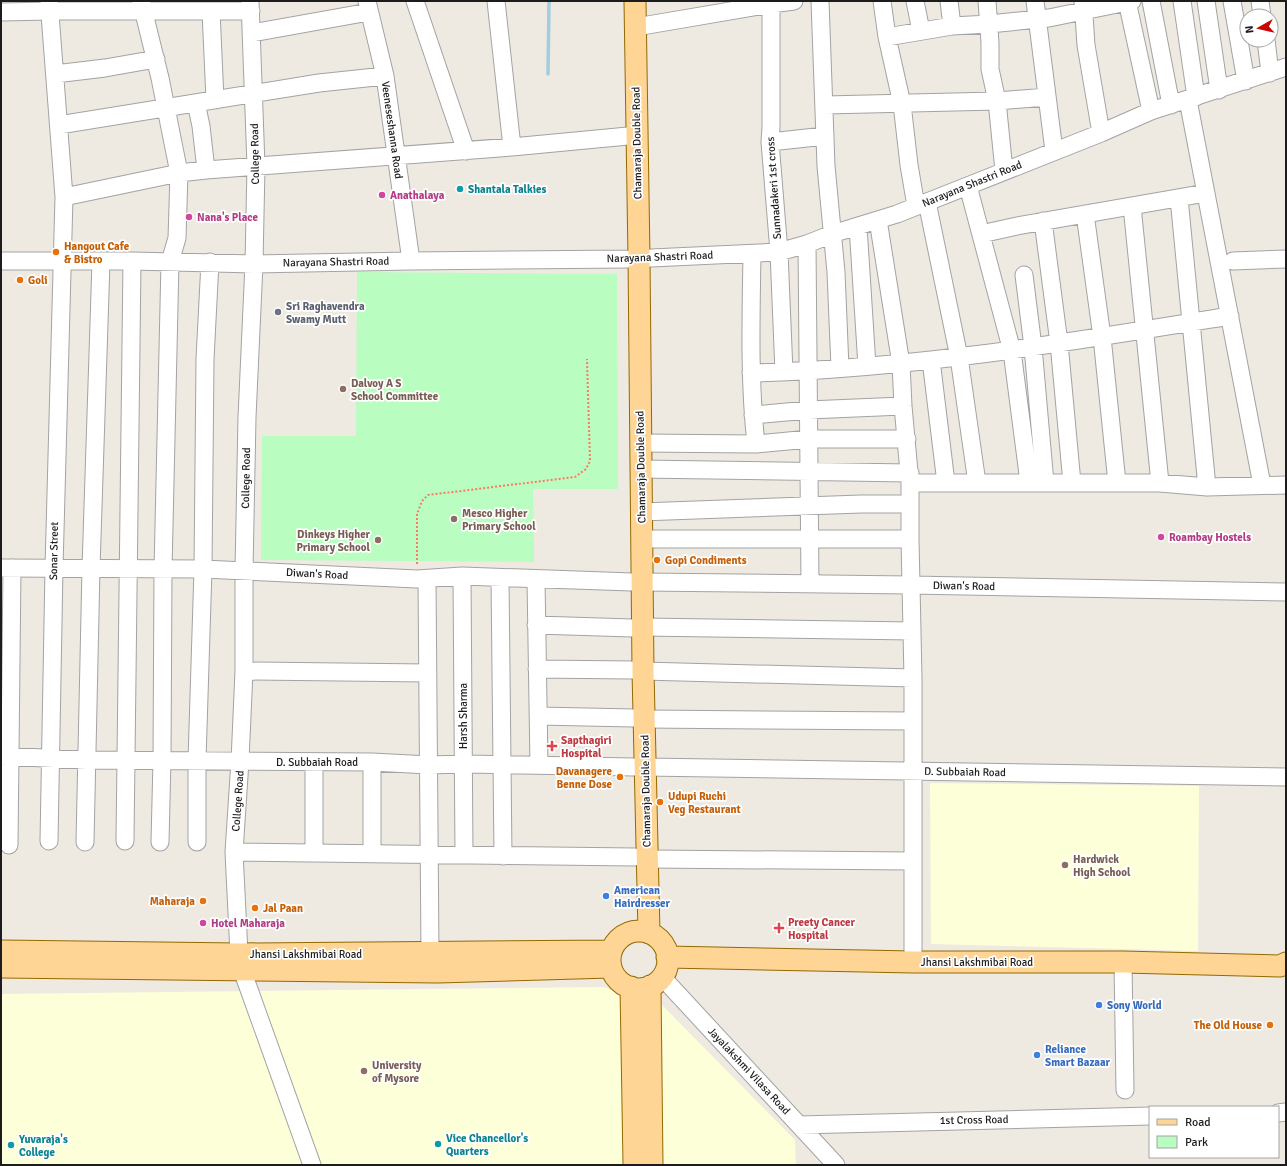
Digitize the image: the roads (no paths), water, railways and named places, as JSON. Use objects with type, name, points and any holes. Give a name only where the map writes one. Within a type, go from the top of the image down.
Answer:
[{"type":"main road","name":"Chamaraja Double Road","points":[[626,1],[628,136],[634,258],[641,469],[642,539],[637,582]]},
{"type":"main road","name":"Chamaraja Double Road","points":[[635,1],[634,258],[639,767],[643,932]]},
{"type":"main road","points":[[634,1165],[648,983],[667,964],[667,957],[662,942],[656,937],[643,932],[628,933],[621,937],[615,944],[611,959],[615,976],[622,983],[648,983]]},
{"type":"main road","name":"Jhansi Lakshmibai Road","points":[[1,951],[438,972],[611,959]]},
{"type":"main road","name":"Jhansi Lakshmibai Road","points":[[1,967],[240,962],[430,953],[611,959]]},
{"type":"main road","name":"Jhansi Lakshmibai Road","points":[[667,957],[913,962],[1123,962],[1284,966]]},
{"type":"main road","points":[[648,983],[652,1165]]},
{"type":"street","points":[[415,1],[466,151]]},
{"type":"street","points":[[496,1],[512,147]]},
{"type":"street","points":[[636,27],[794,1]]},
{"type":"street","points":[[820,1],[825,105],[826,166],[836,272],[840,368]]},
{"type":"street","points":[[882,1],[902,104],[909,165],[921,204],[959,357],[977,483]]},
{"type":"street","points":[[915,1],[921,31]]},
{"type":"street","points":[[949,1],[952,26]]},
{"type":"street","points":[[987,1],[990,69],[997,101],[1004,171]]},
{"type":"street","points":[[1035,1],[1054,151]]},
{"type":"street","points":[[888,37],[952,26],[1049,18],[1083,6],[1129,1],[1151,111]]},
{"type":"street","points":[[1151,1],[1171,105]]},
{"type":"street","points":[[1182,1],[1192,99],[1206,193],[1262,485]]},
{"type":"street","points":[[1206,1],[1219,90]]},
{"type":"street","points":[[1232,1],[1246,81]]},
{"type":"street","name":"Sunnadakeri 1st cross","points":[[770,4],[770,142],[779,252],[784,372]]},
{"type":"street","points":[[1,12],[49,6],[142,6],[210,11],[250,6]]},
{"type":"street","name":"Sonar Street","points":[[49,6],[64,196],[54,568],[50,841]]},
{"type":"street","points":[[142,6],[156,59],[179,174],[177,238],[170,262],[163,570],[160,842]]},
{"type":"street","name":"College Road","points":[[250,6],[256,166],[254,264],[247,417],[244,671],[234,852],[240,962],[312,1165]]},
{"type":"street","points":[[252,33],[368,6]]},
{"type":"street","name":"Veeneseshanna Road","points":[[368,6],[385,76],[411,260]]},
{"type":"street","points":[[1083,6],[1086,45],[1101,133]]},
{"type":"street","points":[[210,11],[215,100]]},
{"type":"street","points":[[1269,48],[1278,70]]},
{"type":"street","points":[[55,74],[104,68],[156,59]]},
{"type":"street","name":"Narayana Shastri Road","points":[[1,262],[132,261],[254,264],[411,260],[634,258],[779,252],[878,220],[921,204],[1101,133],[1151,111],[1278,70]]},
{"type":"street","points":[[59,125],[319,83],[385,76]]},
{"type":"street","points":[[825,105],[997,101],[1047,97]]},
{"type":"street","points":[[196,103],[201,126],[206,170]]},
{"type":"street","points":[[64,196],[206,170],[466,151],[628,136]]},
{"type":"street","points":[[770,142],[825,136]]},
{"type":"street","points":[[968,186],[1012,351],[1037,483]]},
{"type":"street","points":[[982,234],[1043,221],[1206,193]]},
{"type":"street","points":[[1179,198],[1207,487]]},
{"type":"street","points":[[1132,206],[1160,483]]},
{"type":"street","points":[[1085,214],[1102,337],[1117,484]]},
{"type":"street","points":[[878,220],[901,364],[903,406],[910,478],[913,678],[913,962]]},
{"type":"street","points":[[1043,221],[1059,344],[1072,483]]},
{"type":"street","points":[[858,226],[867,366]]},
{"type":"street","points":[[807,244],[810,584]]},
{"type":"street","points":[[752,254],[751,372],[756,444]]},
{"type":"street","points":[[1233,261],[1286,259]]},
{"type":"street","points":[[125,841],[132,261]]},
{"type":"street","points":[[85,842],[88,760],[91,568],[101,262]]},
{"type":"street","points":[[197,842],[197,760],[203,569],[205,358],[210,262]]},
{"type":"street","points":[[1024,275],[1033,348],[1037,483]]},
{"type":"street","points":[[751,372],[784,372],[901,364],[1033,348],[1230,316]]},
{"type":"street","points":[[931,360],[946,483]]},
{"type":"street","points":[[753,416],[808,410],[903,406]]},
{"type":"street","points":[[640,443],[756,444],[808,439],[907,439]]},
{"type":"street","points":[[641,469],[809,472],[910,478],[946,483],[1160,483],[1207,487],[1286,485]]},
{"type":"street","points":[[641,512],[910,504]]},
{"type":"street","points":[[642,539],[910,539]]},
{"type":"street","points":[[7,568],[5,756],[9,844]]},
{"type":"street","name":"Diwan's Road","points":[[7,568],[244,570],[422,579],[462,576],[637,582],[911,585],[1286,592]]},
{"type":"street","name":"Harsh Sharma","points":[[462,576],[464,855]]},
{"type":"street","points":[[500,578],[503,856]]},
{"type":"street","points":[[422,579],[428,673],[430,953]]},
{"type":"street","points":[[536,579],[539,766]]},
{"type":"street","points":[[536,625],[912,631]]},
{"type":"street","points":[[537,669],[913,678]]},
{"type":"street","points":[[244,671],[428,673]]},
{"type":"street","points":[[538,716],[913,721]]},
{"type":"street","name":"D. Subbaiah Road","points":[[5,756],[88,760],[125,759],[372,762],[429,765],[464,764],[1286,777]]},
{"type":"street","points":[[314,762],[314,853]]},
{"type":"street","points":[[372,762],[372,854]]},
{"type":"street","points":[[234,852],[912,861]]},
{"type":"street","points":[[1123,962],[1125,1090]]},
{"type":"street","name":"Jayalakshmi Vilasa Road","points":[[648,983],[799,1124],[836,1165]]},
{"type":"street","name":"1st Cross Road","points":[[799,1124],[1149,1116]]},
{"type":"waterway","points":[[548,74],[549,1]]},
{"type":"place","name":"Shantala Talkies","points":[[460,189]]},
{"type":"place","name":"Anathalaya","points":[[382,195]]},
{"type":"place","name":"Nana's Place","points":[[189,217]]},
{"type":"place","name":"Hangout Cafe & Bistro","points":[[56,252]]},
{"type":"place","name":"Goli","points":[[20,280]]},
{"type":"place","name":"Sri Raghavendra Swamy Mutt","points":[[278,312]]},
{"type":"place","name":"Dalvoy A S School Committee","points":[[343,389]]},
{"type":"place","name":"Mesco Higher Primary School","points":[[454,519]]},
{"type":"place","name":"Roambay Hostels","points":[[1161,537]]},
{"type":"place","name":"Dinkeys Higher Primary School","points":[[378,540]]},
{"type":"place","name":"Gopi Condiments","points":[[657,560]]},
{"type":"place","name":"Sapthagiri Hospital","points":[[552,746]]},
{"type":"place","name":"Davanagere Benne Dose","points":[[620,777]]},
{"type":"place","name":"Udupi Ruchi Veg Restaurant","points":[[660,802]]},
{"type":"place","name":"Hardwick High School","points":[[1065,865]]},
{"type":"place","name":"American Hairdresser","points":[[606,896]]},
{"type":"place","name":"Maharaja","points":[[203,901]]},
{"type":"place","name":"Jal Paan","points":[[255,908]]},
{"type":"place","name":"Hotel Maharaja","points":[[203,923]]},
{"type":"place","name":"Preety Cancer Hospital","points":[[779,928]]},
{"type":"place","name":"Sony World","points":[[1099,1005]]},
{"type":"place","name":"The Old House","points":[[1270,1025]]},
{"type":"place","name":"Reliance Smart Bazaar","points":[[1037,1055]]},
{"type":"place","name":"University of Mysore","points":[[364,1071]]},
{"type":"place","name":"Vice Chancellor's Quarters","points":[[438,1144]]},
{"type":"place","name":"Yuvaraja's College","points":[[11,1145]]}]
